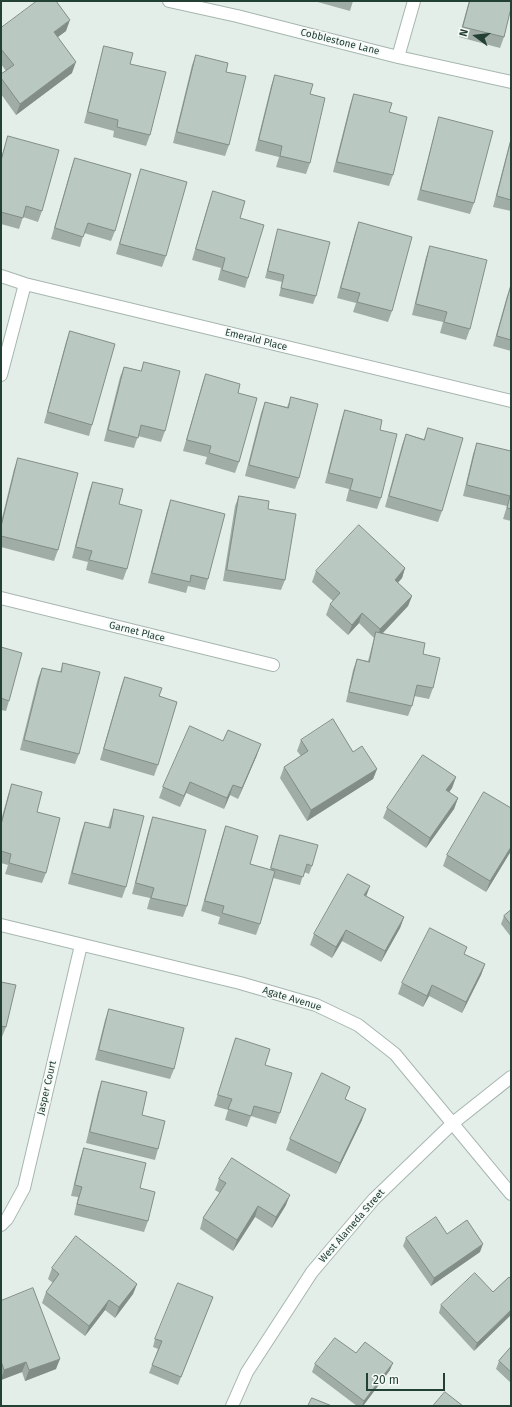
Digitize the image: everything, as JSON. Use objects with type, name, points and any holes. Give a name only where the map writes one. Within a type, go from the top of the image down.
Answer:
[{"type":"street","name":"Cobblestone Lane","points":[[169,1],[237,16],[398,57],[511,82]]},
{"type":"street","points":[[398,57],[414,1]]},
{"type":"street","name":"Emerald Place","points":[[1,276],[25,284],[511,401]]},
{"type":"street","points":[[1,375],[25,284]]},
{"type":"street","name":"Garnet Place","points":[[1,598],[274,665]]},
{"type":"street","name":"Agate Avenue","points":[[1,925],[240,983],[316,1005],[358,1024],[395,1054],[511,1194]]},
{"type":"street","name":"Jasper Court","points":[[1,1225],[7,1219],[24,1188],[81,945]]},
{"type":"street","name":"West Alameda Street","points":[[232,1406],[247,1372],[312,1272],[374,1199],[453,1123],[511,1077]]},
{"type":"building","points":[[37,1],[56,1],[70,20],[54,32],[76,62],[20,104],[1,78],[1,74],[14,65],[1,49],[1,28]]},
{"type":"building","points":[[470,1],[511,1],[511,8],[504,37],[463,27]]},
{"type":"building","points":[[104,46],[133,53],[130,64],[166,72],[150,135],[117,127],[118,120],[88,112]]},
{"type":"building","points":[[196,55],[228,63],[226,72],[246,76],[229,145],[177,132]]},
{"type":"building","points":[[275,75],[313,84],[310,94],[325,98],[310,163],[280,156],[282,146],[259,140]]},
{"type":"building","points":[[354,94],[392,103],[389,112],[407,117],[393,175],[337,162]]},
{"type":"building","points":[[439,117],[493,131],[474,203],[421,190]]},
{"type":"building","points":[[8,136],[59,150],[42,211],[26,206],[23,218],[1,212],[1,161]]},
{"type":"building","points":[[511,140],[511,200],[497,196]]},
{"type":"building","points":[[75,158],[131,174],[115,231],[88,223],[83,237],[55,228]]},
{"type":"building","points":[[141,169],[187,182],[166,256],[120,244]]},
{"type":"building","points":[[213,191],[245,201],[240,218],[264,225],[248,278],[222,270],[225,258],[196,249]]},
{"type":"building","points":[[359,222],[412,237],[392,311],[357,302],[360,293],[341,288]]},
{"type":"building","points":[[278,229],[330,242],[316,296],[281,288],[284,275],[268,271]]},
{"type":"building","points":[[430,246],[487,260],[470,329],[444,322],[447,312],[416,304]]},
{"type":"building","points":[[511,285],[511,340],[497,336]]},
{"type":"building","points":[[70,331],[115,344],[92,425],[48,412]]},
{"type":"building","points":[[144,362],[180,371],[165,431],[141,425],[138,438],[108,430],[124,367],[141,371]]},
{"type":"building","points":[[206,374],[240,384],[238,393],[257,398],[239,462],[209,453],[211,446],[187,440]]},
{"type":"building","points":[[291,397],[318,404],[299,478],[249,465],[265,402],[288,408]]},
{"type":"building","points":[[345,410],[382,420],[380,430],[397,434],[381,498],[350,490],[353,479],[329,473]]},
{"type":"building","points":[[428,428],[463,438],[442,511],[389,496],[406,434],[424,440]]},
{"type":"building","points":[[477,443],[511,451],[511,509],[507,508],[510,496],[467,485]]},
{"type":"building","points":[[18,458],[78,473],[58,550],[1,536],[1,527]]},
{"type":"building","points":[[93,482],[123,489],[119,504],[142,510],[127,569],[89,560],[92,551],[76,547]]},
{"type":"building","points":[[239,496],[269,501],[268,509],[296,514],[285,580],[227,570]]},
{"type":"building","points":[[171,500],[225,514],[208,579],[191,575],[190,582],[152,573]]},
{"type":"building","points":[[359,525],[405,568],[395,580],[412,596],[380,629],[362,613],[352,625],[330,604],[340,593],[316,571]]},
{"type":"building","points":[[376,632],[425,643],[423,654],[440,658],[433,688],[417,685],[412,706],[349,692],[357,659],[369,662]]},
{"type":"building","points":[[1,647],[22,653],[9,701],[1,698]]},
{"type":"building","points":[[63,663],[100,672],[79,754],[24,740],[42,668],[61,672]]},
{"type":"building","points":[[125,677],[162,688],[159,696],[177,702],[158,765],[104,749]]},
{"type":"building","points":[[333,719],[353,752],[362,746],[377,769],[311,810],[284,767],[308,751],[301,740]]},
{"type":"building","points":[[190,726],[223,741],[228,730],[261,744],[242,788],[233,785],[227,798],[190,782],[184,796],[163,787]]},
{"type":"building","points":[[423,755],[456,777],[446,790],[458,798],[430,838],[387,808]]},
{"type":"building","points":[[12,784],[42,792],[37,812],[60,818],[46,873],[9,863],[11,854],[1,851],[1,825]]},
{"type":"building","points":[[484,792],[511,808],[511,847],[490,881],[447,855]]},
{"type":"building","points":[[114,809],[144,816],[126,887],[72,873],[85,822],[110,828]]},
{"type":"building","points":[[153,817],[206,830],[187,906],[151,898],[154,888],[136,883]]},
{"type":"building","points":[[226,826],[258,836],[250,864],[275,871],[260,924],[222,913],[224,906],[205,901]]},
{"type":"building","points":[[280,835],[318,845],[312,866],[307,864],[303,877],[271,868]]},
{"type":"building","points":[[348,874],[370,886],[364,895],[404,917],[385,951],[346,930],[336,947],[314,934]]},
{"type":"building","points":[[511,910],[511,925],[504,916]]},
{"type":"building","points":[[430,928],[467,947],[464,954],[485,964],[466,1002],[432,985],[427,996],[402,983]]},
{"type":"building","points":[[1,982],[16,985],[6,1027],[1,1026]]},
{"type":"building","points":[[109,1009],[184,1028],[174,1069],[99,1050]]},
{"type":"building","points":[[236,1038],[270,1049],[265,1065],[292,1073],[280,1113],[254,1106],[251,1116],[228,1109],[232,1099],[218,1095]]},
{"type":"building","points":[[322,1073],[350,1087],[345,1099],[366,1109],[340,1163],[290,1139]]},
{"type":"building","points":[[102,1081],[147,1092],[142,1115],[165,1121],[158,1149],[90,1132]]},
{"type":"building","points":[[84,1148],[146,1163],[140,1188],[155,1192],[148,1221],[77,1204],[82,1187],[75,1185]]},
{"type":"building","points":[[232,1158],[290,1195],[276,1217],[258,1206],[237,1240],[203,1218],[226,1183],[219,1179]]},
{"type":"building","points":[[436,1217],[447,1234],[467,1220],[483,1244],[434,1278],[406,1238]]},
{"type":"building","points":[[76,1236],[137,1284],[119,1307],[109,1300],[89,1326],[46,1292],[59,1274],[52,1268]]},
{"type":"building","points":[[475,1273],[493,1292],[509,1277],[511,1279],[511,1310],[477,1343],[441,1305]]},
{"type":"building","points":[[178,1283],[213,1297],[181,1377],[152,1365],[162,1341],[155,1339]]},
{"type":"building","points":[[33,1288],[60,1359],[29,1370],[26,1362],[4,1370],[1,1361],[1,1301]]},
{"type":"building","points":[[335,1338],[356,1353],[365,1342],[393,1363],[364,1401],[315,1364]]},
{"type":"building","points":[[511,1347],[511,1372],[499,1361]]},
{"type":"building","points":[[445,1392],[463,1406],[433,1406]]},
{"type":"building","points":[[312,1398],[332,1406],[308,1406]]}]
